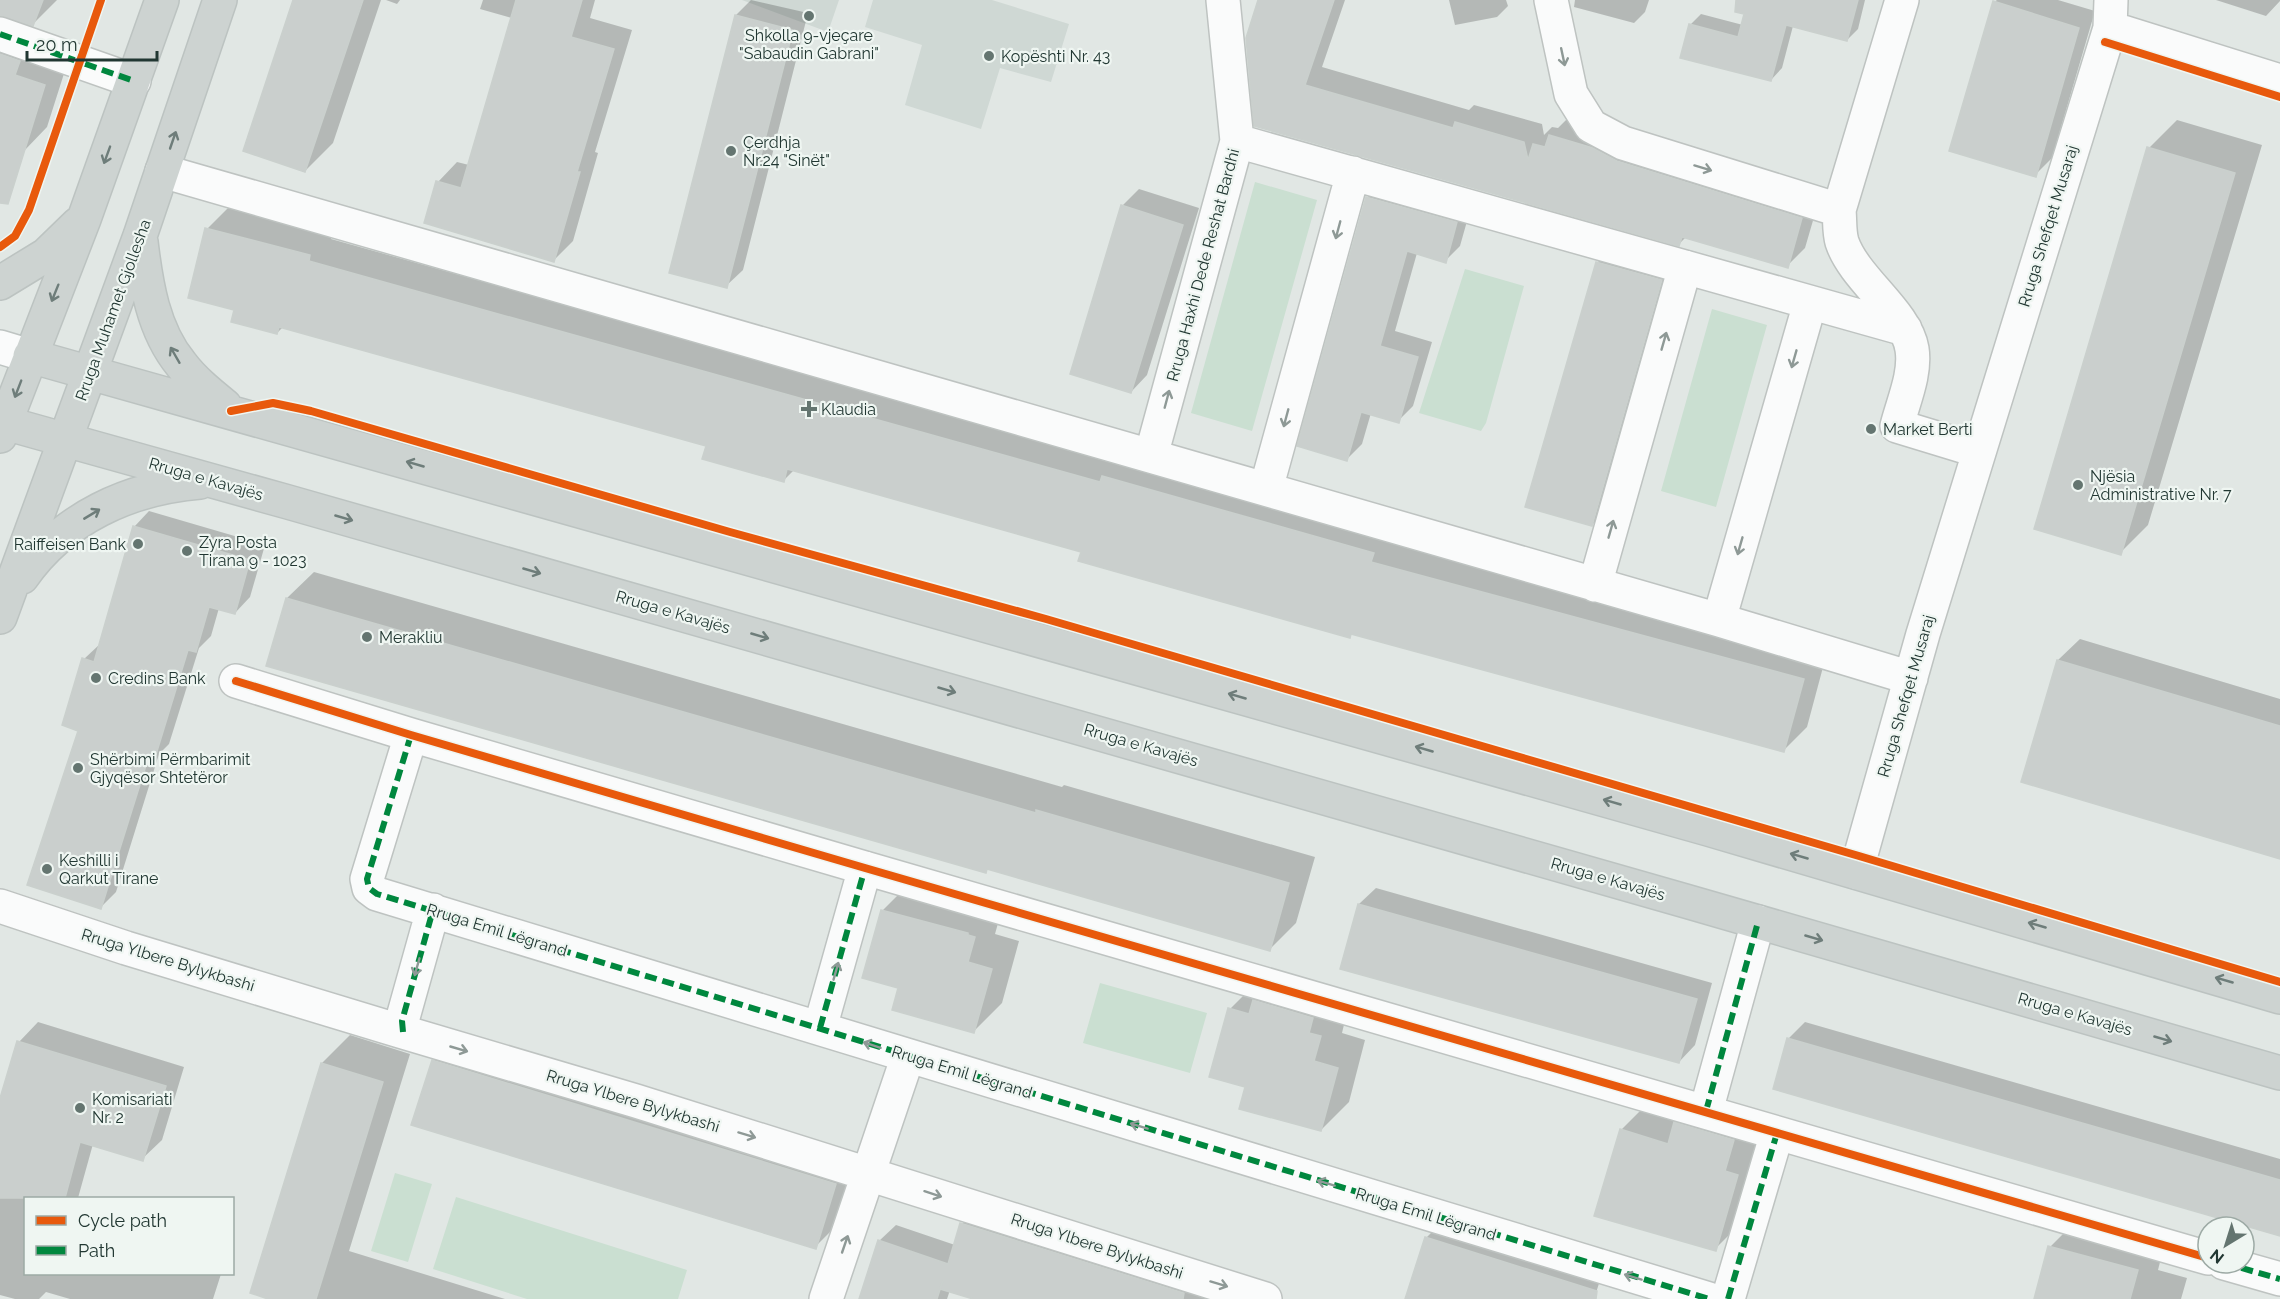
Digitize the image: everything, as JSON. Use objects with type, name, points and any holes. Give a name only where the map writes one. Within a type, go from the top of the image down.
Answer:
[{"type":"main road","points":[[2,427],[15,352],[84,219],[162,0]]},
{"type":"main road","name":"Rruga Muhamet Gjollesha","points":[[4,608],[140,236],[220,0]]},
{"type":"main road","points":[[0,283],[46,255],[84,219]]},
{"type":"main road","points":[[140,236],[144,273],[152,308],[167,341],[179,362],[195,380],[231,411]]},
{"type":"main road","points":[[15,352],[231,411],[1856,872],[2280,997]]},
{"type":"main road","name":"Rruga e Kavajës","points":[[2,427],[65,440],[215,481],[2280,1073]]},
{"type":"main road","points":[[4,608],[33,561],[66,529],[106,506],[149,490],[177,484],[215,481]]},
{"type":"street","name":"Rruga Haxhi Dede Reshat Bardhi","points":[[1151,456],[1237,141],[1223,0]]},
{"type":"street","points":[[1551,0],[1572,94],[1592,126],[1623,143],[1839,210]]},
{"type":"street","points":[[1902,0],[1839,210],[1842,242],[1857,267],[1905,329],[1912,349],[1911,372],[1897,426],[1979,451]]},
{"type":"street","points":[[2110,14],[2280,81]]},
{"type":"street","name":"Rruga Shefqet Musaraj","points":[[1856,872],[1911,678],[2110,14]]},
{"type":"street","points":[[0,34],[134,81]]},
{"type":"street","points":[[1237,141],[1905,329]]},
{"type":"street","points":[[162,171],[1719,620],[1911,678]]},
{"type":"street","points":[[1266,489],[1353,173]]},
{"type":"street","points":[[1595,585],[1685,267]]},
{"type":"street","points":[[1719,620],[1810,303]]},
{"type":"street","points":[[236,681],[411,735],[865,868],[2196,1255]]},
{"type":"street","name":"Rruga Emil Lëgrand","points":[[411,735],[367,879],[369,888],[377,894],[820,1028],[1668,1294],[1709,1299]]},
{"type":"street","points":[[820,1028],[865,868]]},
{"type":"street","name":"Rruga Ylbere Bylykbashi","points":[[0,906],[403,1032],[869,1173],[1265,1299]]},
{"type":"street","points":[[403,1032],[402,1020],[433,910]]},
{"type":"street","points":[[1706,1111],[1758,922]]},
{"type":"street","points":[[826,1299],[908,1056]]},
{"type":"street","points":[[1728,1299],[1777,1133]]},
{"type":"street","points":[[2256,1272],[2280,1279]]},
{"type":"shaded area","name":"Shkolla 9-vjeçare \"Sabaudin Gabrani\"","points":[[742,0],[839,0],[828,32]]},
{"type":"shaded area","name":"Kopështi Nr. 43","points":[[873,0],[992,0],[1069,24],[1051,82],[1000,68],[981,129],[905,105],[922,45],[865,27]]},
{"type":"green space","points":[[1255,182],[1317,200],[1252,431],[1191,413]]},
{"type":"green space","points":[[1465,269],[1524,286],[1486,423],[1481,431],[1419,413]]},
{"type":"green space","points":[[1712,309],[1767,325],[1716,507],[1661,491]]},
{"type":"green space","points":[[1100,983],[1207,1013],[1190,1073],[1083,1043]]},
{"type":"green space","points":[[395,1173],[432,1184],[408,1262],[371,1251]]},
{"type":"green space","points":[[456,1197],[687,1270],[678,1299],[527,1299],[433,1269]]},
{"type":"building","points":[[0,0],[43,0],[33,26],[0,16]]},
{"type":"building","points":[[293,0],[363,0],[305,172],[243,151]]},
{"type":"building","points":[[516,0],[582,0],[571,37],[614,49],[577,172],[580,172],[554,262],[424,223],[436,181],[461,188]]},
{"type":"building","points":[[1258,0],[1334,0],[1305,85],[1453,128],[1455,122],[1524,142],[1528,160],[1533,144],[1545,147],[1549,135],[1593,148],[1617,161],[1802,218],[1788,268],[1682,237],[1679,246],[1254,126],[1246,38]]},
{"type":"building","points":[[1736,0],[1858,0],[1847,41],[1786,25],[1771,81],[1680,58],[1689,24],[1738,37],[1744,14],[1735,12]]},
{"type":"building","points":[[1993,1],[2079,28],[2036,177],[1949,151]]},
{"type":"building","name":"Çerdhja Nr.24 \"Sinët\"","points":[[735,15],[793,30],[727,288],[669,273]]},
{"type":"building","points":[[0,54],[20,61],[15,75],[45,85],[8,204],[0,203]]},
{"type":"building","points":[[2147,147],[2235,173],[2121,555],[2034,529]]},
{"type":"building","points":[[1366,197],[1457,222],[1446,263],[1407,251],[1380,346],[1418,357],[1399,423],[1361,412],[1347,461],[1297,446]]},
{"type":"building","points":[[1121,205],[1183,225],[1131,393],[1070,374]]},
{"type":"building","points":[[205,228],[310,255],[309,261],[1100,482],[1102,476],[1374,553],[1371,562],[1804,679],[1784,752],[1351,634],[1350,638],[1078,561],[1081,552],[787,469],[784,482],[702,459],[706,446],[279,327],[277,334],[231,322],[234,310],[188,298]]},
{"type":"building","points":[[1596,262],[1662,280],[1592,526],[1525,507]]},
{"type":"building","points":[[133,526],[250,560],[235,614],[209,607],[196,652],[188,650],[154,761],[148,759],[101,909],[27,885],[78,731],[62,725],[82,658],[94,662]]},
{"type":"building","points":[[286,598],[1036,813],[1036,810],[1289,883],[1270,951],[987,869],[986,873],[266,666]]},
{"type":"building","points":[[2057,660],[2280,726],[2280,859],[2021,782]]},
{"type":"building","points":[[1358,904],[1697,999],[1679,1063],[1340,969]]},
{"type":"building","points":[[881,910],[968,933],[975,937],[968,962],[992,969],[974,1033],[892,1010],[898,988],[862,978]]},
{"type":"building","points":[[1253,1000],[1313,1018],[1309,1033],[1321,1036],[1314,1061],[1338,1068],[1321,1131],[1239,1109],[1245,1087],[1209,1077],[1228,1008],[1249,1014]]},
{"type":"building","points":[[1787,1038],[2280,1180],[2280,1236],[2256,1229],[2256,1215],[2208,1215],[1773,1089]]},
{"type":"building","name":"Komisariati Nr. 2","points":[[17,1041],[166,1086],[143,1161],[80,1142],[65,1197],[0,1198],[0,1098]]},
{"type":"building","points":[[432,1060],[836,1184],[816,1249],[411,1125]]},
{"type":"building","points":[[321,1063],[383,1082],[316,1299],[268,1299],[250,1293]]},
{"type":"building","points":[[1674,1122],[1734,1140],[1725,1171],[1738,1175],[1716,1251],[1594,1216],[1620,1129],[1668,1144]]},
{"type":"building","points":[[960,1223],[1184,1293],[1183,1299],[973,1299],[940,1289],[937,1299],[859,1299],[878,1240],[948,1264]]},
{"type":"building","points":[[1425,1237],[1597,1291],[1596,1299],[1405,1299]]},
{"type":"building","points":[[2048,1246],[2138,1270],[2130,1299],[2034,1299]]},
{"type":"marked path","points":[[0,34],[134,81]]},
{"type":"marked path","points":[[411,735],[367,879],[369,888],[377,894],[1709,1299]]},
{"type":"marked path","points":[[820,1028],[865,868]]},
{"type":"marked path","points":[[403,1032],[402,1021],[433,910]]},
{"type":"marked path","points":[[1706,1111],[1758,922]]},
{"type":"marked path","points":[[1728,1299],[1777,1133]]},
{"type":"marked path","points":[[2256,1272],[2280,1279]]},
{"type":"cycle path","points":[[0,247],[15,236],[29,210],[101,0]]},
{"type":"cycle path","points":[[2105,42],[2280,97]]},
{"type":"cycle path","points":[[231,411],[273,403],[311,411],[730,532],[1046,619],[1859,856],[2280,982]]},
{"type":"cycle path","points":[[236,681],[411,735],[865,868],[2196,1255]]},
{"type":"place","name":"Shkolla 9-vjeçare \"Sabaudin Gabrani\"","points":[[809,16]]},
{"type":"place","name":"Kopështi Nr. 43","points":[[989,56]]},
{"type":"place","name":"Çerdhja Nr.24 \"Sinët\"","points":[[731,151]]},
{"type":"place","name":"Klaudia","points":[[809,409]]},
{"type":"place","name":"Market Berti","points":[[1871,429]]},
{"type":"place","name":"Njësia Administrative Nr. 7","points":[[2078,485]]},
{"type":"place","name":"Raiffeisen Bank","points":[[138,544]]},
{"type":"place","name":"Zyra Posta Tirana 9 - 1023","points":[[187,551]]},
{"type":"place","name":"Merakliu","points":[[367,637]]},
{"type":"place","name":"Credins Bank","points":[[96,678]]},
{"type":"place","name":"Shërbimi Përmbarimit Gjyqësor Shtetëror","points":[[78,768]]},
{"type":"place","name":"Keshilli i Qarkut Tirane","points":[[47,869]]},
{"type":"place","name":"Komisariati Nr. 2","points":[[80,1108]]}]
